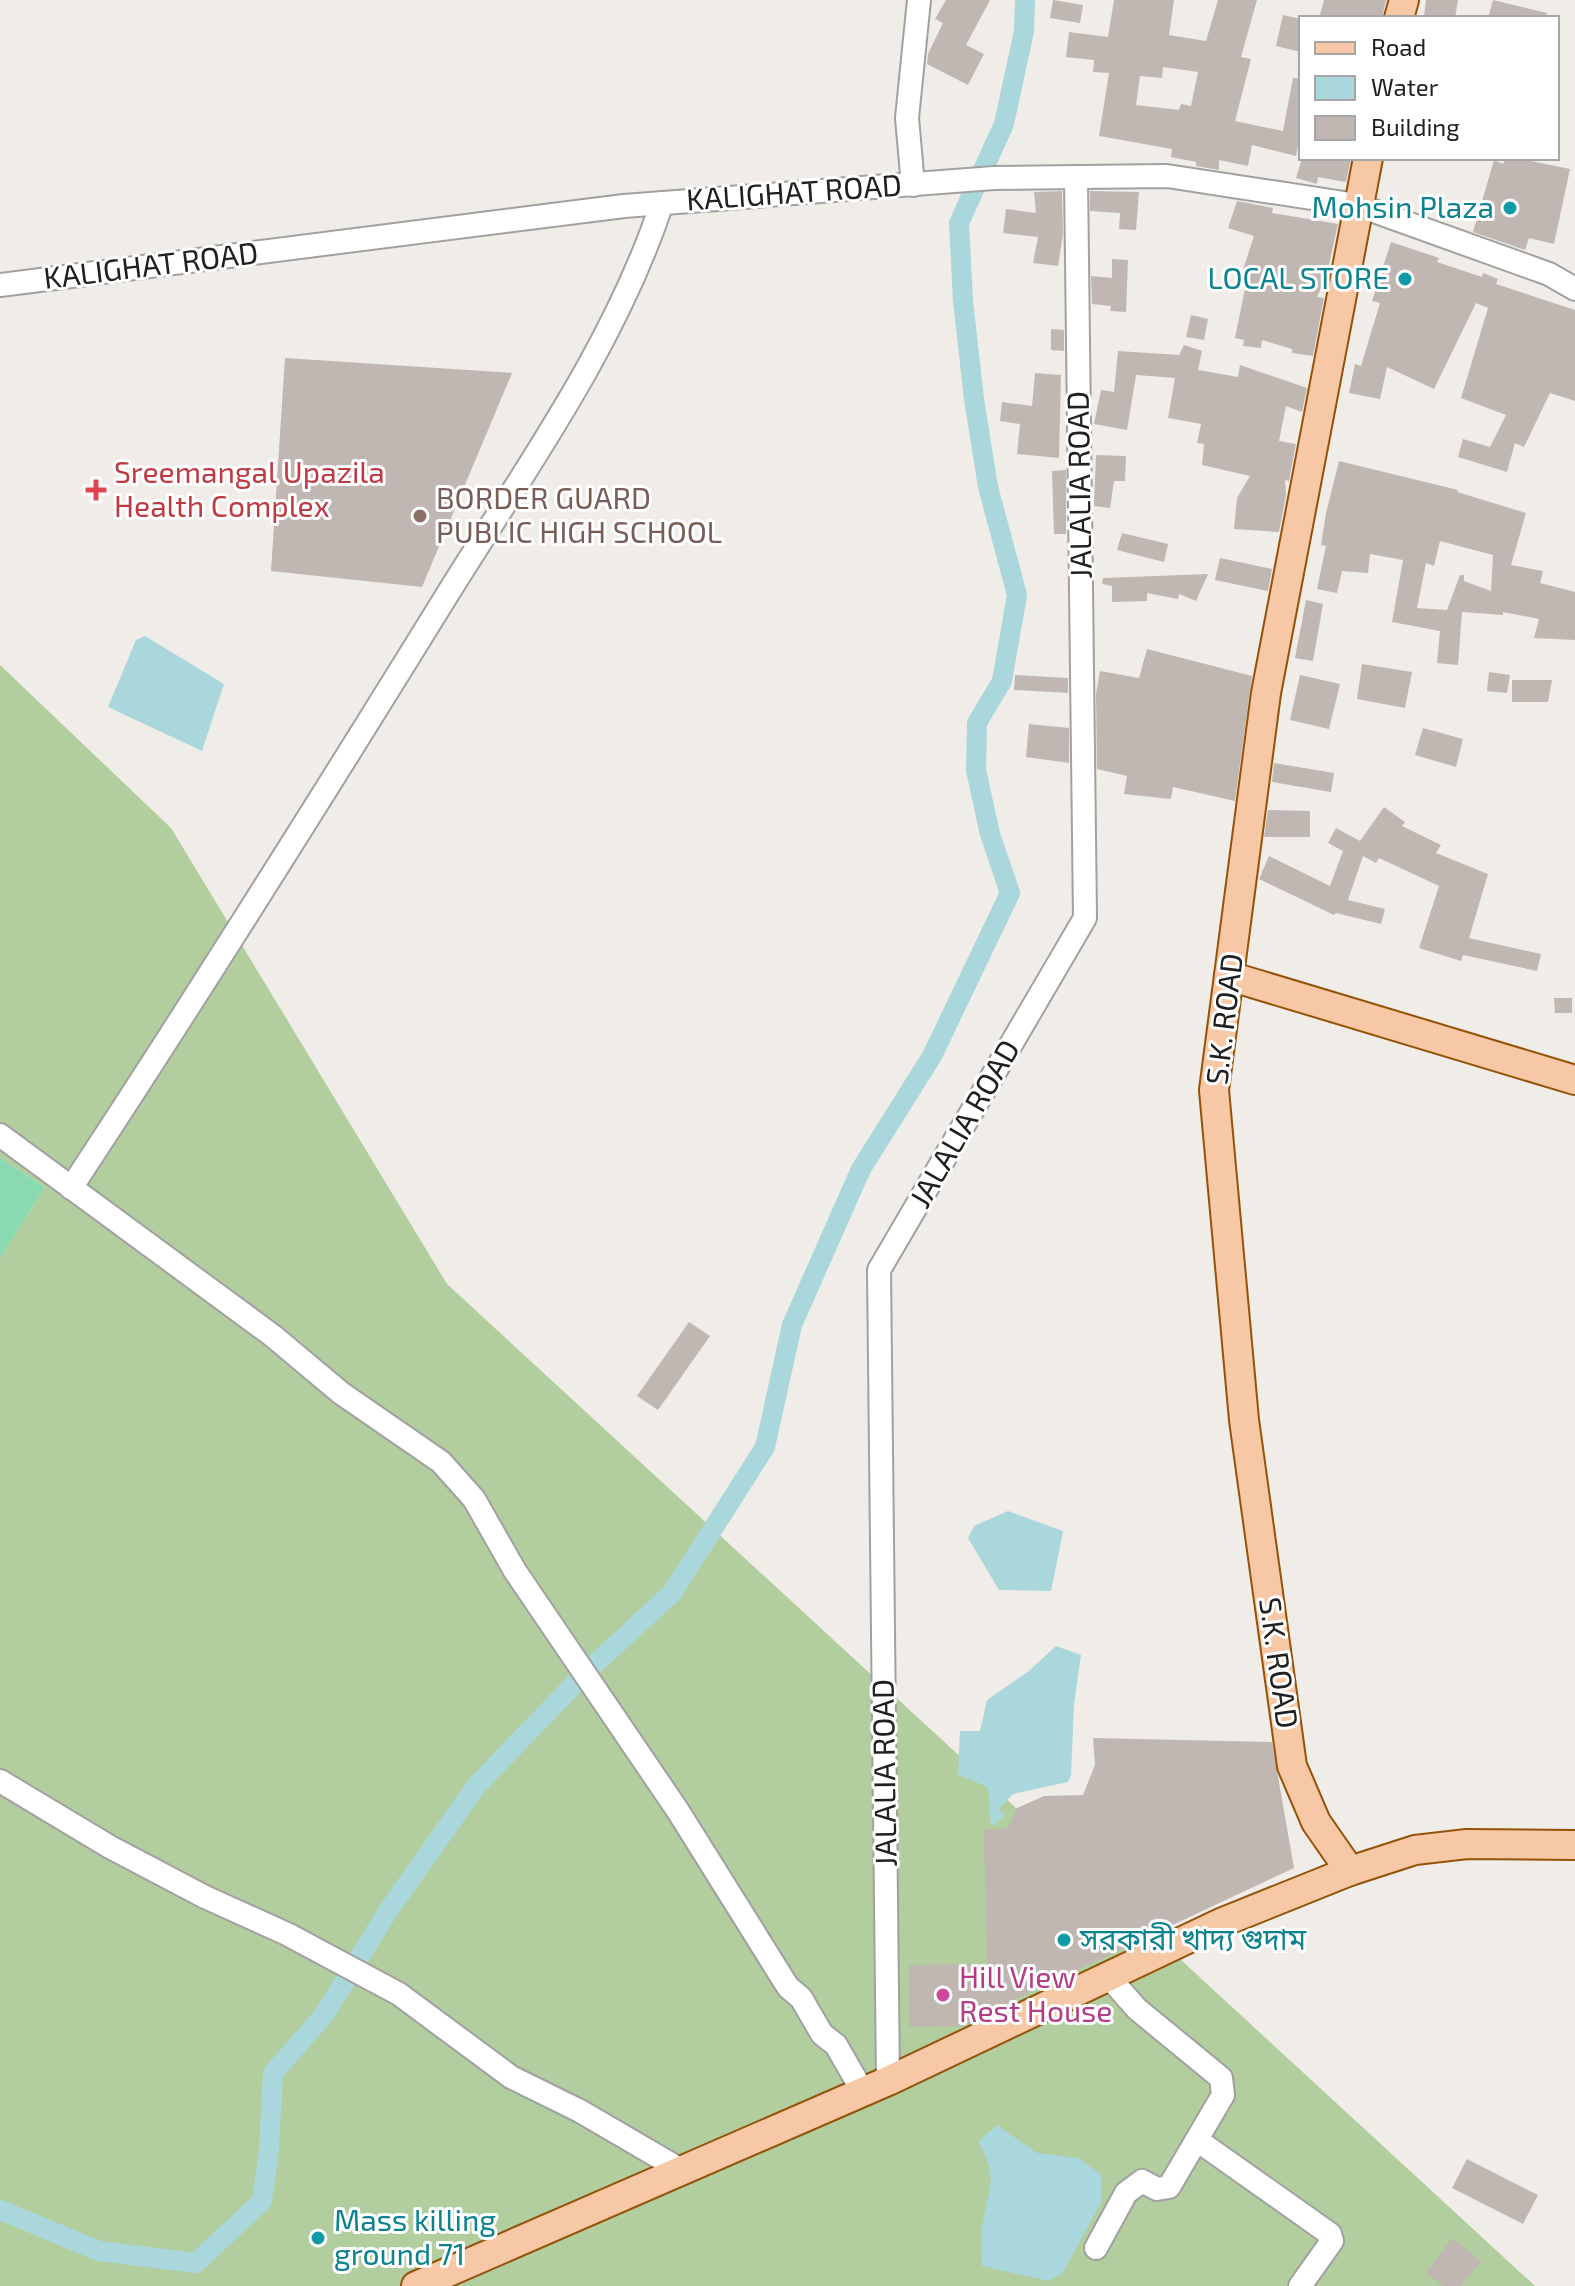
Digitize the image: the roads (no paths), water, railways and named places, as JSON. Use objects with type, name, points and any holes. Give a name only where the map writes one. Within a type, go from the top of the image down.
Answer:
[{"type":"main road","name":"S.K. ROAD","points":[[1350,1871],[1316,1822],[1292,1766],[1244,1420],[1214,1090],[1266,693],[1368,160]]},
{"type":"main road","points":[[1229,976],[1575,1080]]},
{"type":"main road","points":[[416,2286],[876,2086],[1223,1922],[1350,1871],[1415,1850],[1467,1844],[1575,1845]]},
{"type":"street","points":[[913,185],[907,118],[919,0]]},
{"type":"street","name":"KALIGHAT ROAD","points":[[0,285],[662,203],[994,178],[1167,176],[1357,205],[1549,274],[1575,289]]},
{"type":"street","name":"JALALIA ROAD","points":[[876,2086],[879,1270],[1085,918],[1076,177]]},
{"type":"street","points":[[71,1188],[383,699],[602,345],[645,253],[662,203]]},
{"type":"street","points":[[0,1135],[273,1336],[341,1393],[441,1462],[474,1499],[515,1571],[678,1811],[788,1987],[801,1998],[822,2034],[876,2086]]},
{"type":"street","points":[[0,1781],[110,1847],[389,1989],[511,2077],[580,2111],[681,2170]]},
{"type":"street","points":[[1096,2248],[1126,2193],[1142,2181],[1157,2189],[1169,2187],[1223,2095],[1221,2078],[1137,2009],[1107,1975]]},
{"type":"street","points":[[1197,2140],[1330,2234],[1332,2241],[1300,2286]]},
{"type":"water","points":[[145,636],[224,684],[202,751],[108,707],[136,640]]},
{"type":"water","points":[[1008,1511],[1063,1531],[1051,1591],[999,1590],[968,1538],[974,1526]]},
{"type":"water","points":[[1056,1646],[1081,1655],[1074,1705],[1071,1775],[1068,1782],[1013,1794],[999,1809],[1005,1816],[991,1827],[988,1787],[958,1775],[960,1731],[980,1731],[987,1700],[1029,1671]]},
{"type":"water","points":[[997,2125],[1037,2153],[1078,2158],[1101,2174],[1101,2203],[1062,2274],[1048,2281],[982,2266],[982,2226],[991,2181],[988,2163],[978,2142]]},
{"type":"waterway","points":[[0,2210],[99,2251],[196,2263],[262,2201],[269,2150],[273,2073],[324,2015],[388,1911],[477,1785],[585,1673],[672,1593],[765,1447],[792,1325],[861,1169],[932,1056],[1010,893],[990,834],[976,770],[977,723],[1002,681],[1017,595],[988,487],[974,399],[963,301],[959,223],[1004,124],[1024,31],[1025,0]]},
{"type":"place","name":"Mohsin Plaza","points":[[1510,208]]},
{"type":"place","name":"LOCAL STORE","points":[[1405,279]]},
{"type":"place","name":"Sreemangal Upazila Health Complex","points":[[96,490]]},
{"type":"place","name":"BORDER GUARD PUBLIC HIGH SCHOOL","points":[[420,516]]},
{"type":"place","name":"সরকারী খাদ্য গুদাম","points":[[1064,1940]]},
{"type":"place","name":"Hill View Rest House","points":[[943,1995]]},
{"type":"place","name":"Mass killing ground 71","points":[[318,2238]]}]
